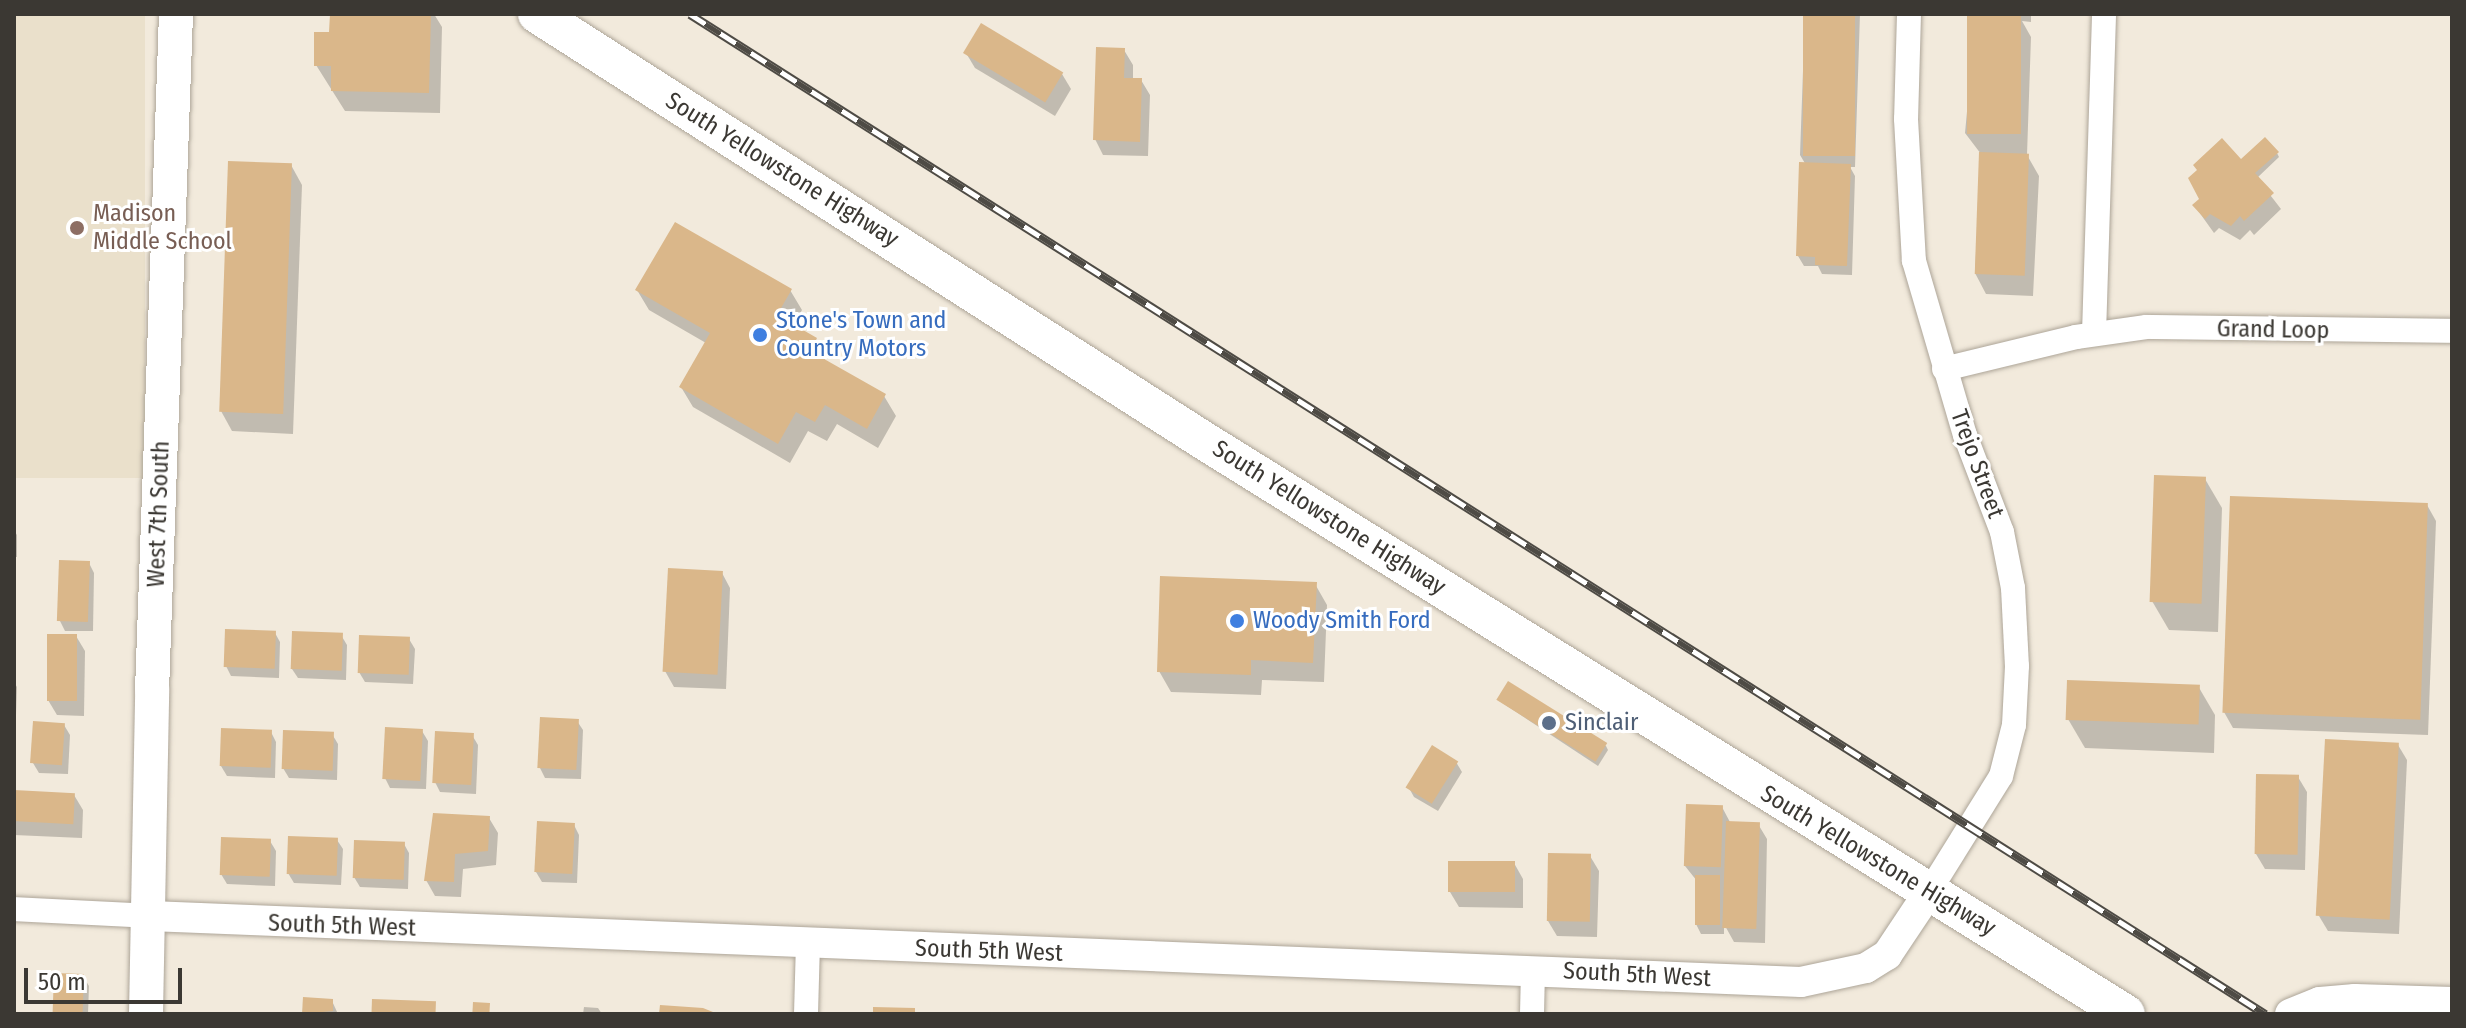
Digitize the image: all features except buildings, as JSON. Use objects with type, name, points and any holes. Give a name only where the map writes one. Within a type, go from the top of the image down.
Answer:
[{"type":"main road","name":"West 7th South","points":[[146,1014],[152,691],[176,14]]},
{"type":"main road","name":"South Yellowstone Highway","points":[[537,14],[1927,895],[2126,1014]]},
{"type":"street","name":"Trejo Street","points":[[1909,14],[1907,203],[1914,261],[1944,369],[2002,532],[2013,588],[2017,666],[2014,725],[2001,776],[1927,895]]},
{"type":"street","points":[[2094,334],[2104,14]]},
{"type":"street","name":"Grand Loop","points":[[1944,369],[2094,334],[2146,327],[2452,331]]},
{"type":"street","name":"South 5th West","points":[[14,909],[808,944],[1801,982],[1833,978],[1887,955],[1927,895]]},
{"type":"street","points":[[806,1014],[808,944]]},
{"type":"street","points":[[1532,1014],[1533,970]]},
{"type":"street","points":[[2290,1014],[2311,1004],[2355,999],[2452,1002]]},
{"type":"shaded area","name":"Madison Middle School","points":[[14,14],[145,14],[145,478],[14,478]]},
{"type":"railway","points":[[690,14],[2265,1014]]},
{"type":"place","name":"Madison Middle School","points":[[77,228]]},
{"type":"place","name":"Stone's Town and Country Motors","points":[[760,335]]},
{"type":"place","name":"Woody Smith Ford","points":[[1237,621]]},
{"type":"place","name":"Sinclair","points":[[1549,723]]}]
